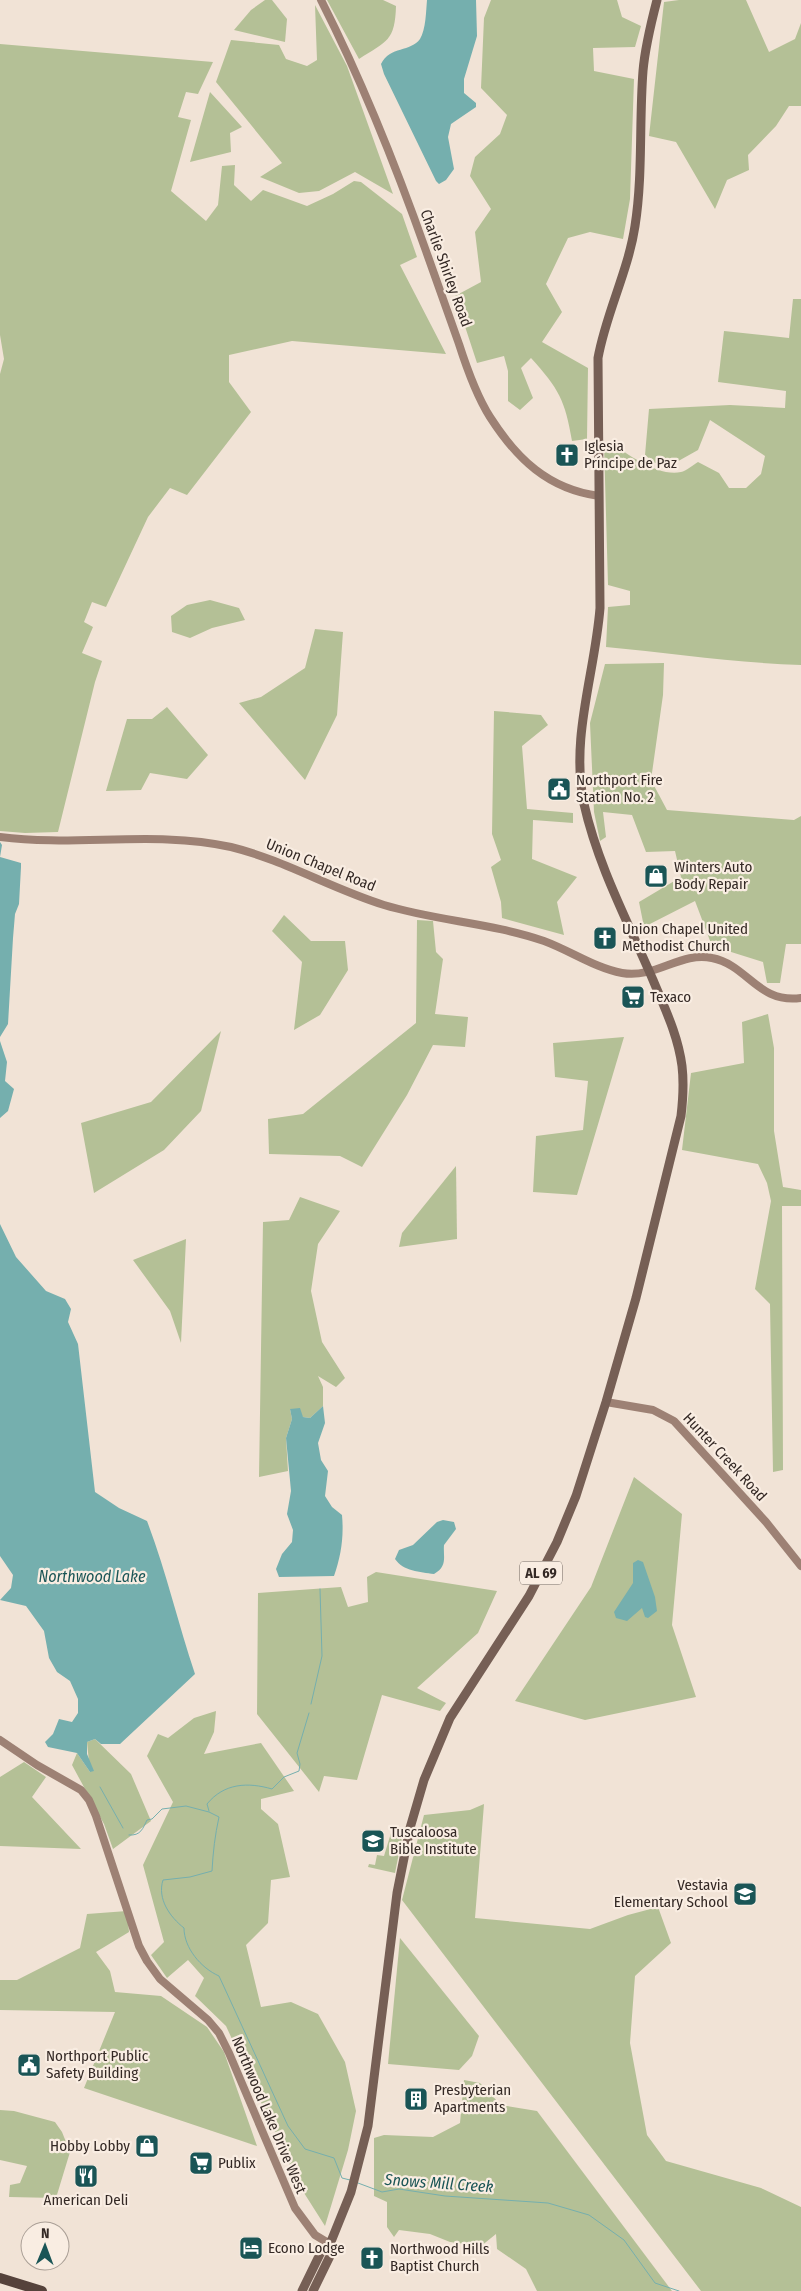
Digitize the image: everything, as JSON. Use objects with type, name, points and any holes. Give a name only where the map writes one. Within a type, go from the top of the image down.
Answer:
[{"type":"highway","points":[[0,2278],[42,2291]]},
{"type":"main road","name":"AL 69","points":[[313,2291],[330,2256],[330,2244],[353,2185],[361,2158],[371,2109],[402,1860],[424,1780],[442,1733],[458,1704],[519,1612],[550,1557],[579,1489],[636,1298],[681,1116],[683,1082],[679,1050],[672,1023],[598,855],[584,801],[579,768],[580,740],[598,635],[600,608],[598,358],[604,324],[627,261],[635,226],[643,68],[657,0]]},
{"type":"main road","name":"AL 69","points":[[302,2291],[321,2252],[330,2244]]},
{"type":"street","name":"Charlie Shirley Road","points":[[321,0],[356,70],[369,102],[421,237],[466,365],[483,405],[506,439],[537,472],[562,487],[600,496]]},
{"type":"street","name":"Union Chapel Road","points":[[0,837],[52,842],[168,840],[229,847],[272,860],[329,885],[387,905],[487,926],[544,941],[622,973],[650,973]]},
{"type":"street","points":[[650,973],[690,958],[708,957],[732,967],[772,996],[783,999],[801,998]]},
{"type":"street","name":"Hunter Creek Road","points":[[606,1402],[653,1410],[674,1421],[766,1522],[801,1566]]},
{"type":"street","name":"Northwood Lake Drive West","points":[[0,1740],[37,1765],[81,1790],[89,1800],[144,1956],[160,1979],[195,2008],[218,2033],[229,2053],[295,2208],[315,2234],[330,2244]]},
{"type":"green space","points":[[265,0],[272,0],[287,19],[285,42],[234,30],[251,10]]},
{"type":"green space","points":[[327,0],[383,0],[396,6],[394,27],[388,39],[359,59]]},
{"type":"green space","points":[[491,0],[617,0],[622,17],[641,26],[635,47],[593,48],[594,71],[634,79],[630,199],[623,239],[590,232],[568,238],[546,284],[562,312],[542,342],[588,368],[587,439],[572,441],[567,415],[559,396],[548,378],[531,358],[521,368],[533,398],[520,410],[508,401],[508,371],[504,356],[477,363],[455,296],[481,282],[475,232],[491,209],[470,176],[475,157],[500,134],[507,115],[481,88],[484,18]]},
{"type":"green space","points":[[679,0],[746,0],[769,52],[795,39],[801,23],[801,106],[789,106],[776,126],[748,155],[749,170],[727,180],[715,209],[676,142],[649,136],[664,2]]},
{"type":"green space","points":[[315,5],[347,66],[393,194],[355,172],[319,191],[299,193],[260,177],[282,163],[216,82],[231,40],[279,45],[286,59],[307,66],[317,60]]},
{"type":"green space","points":[[0,44],[213,62],[198,94],[186,92],[178,117],[191,120],[171,191],[206,221],[218,205],[222,166],[235,165],[234,185],[251,201],[263,190],[307,206],[333,194],[354,181],[361,182],[402,214],[417,257],[400,265],[446,354],[292,341],[229,355],[229,382],[251,412],[187,495],[170,488],[148,517],[106,607],[92,602],[84,622],[93,627],[82,653],[102,661],[95,682],[58,832],[25,833],[0,831],[0,374],[4,359],[0,335]]},
{"type":"green space","points":[[210,92],[242,127],[230,133],[231,152],[190,162]]},
{"type":"green space","points":[[793,299],[801,299],[801,665],[728,660],[606,647],[608,607],[630,605],[630,591],[608,585],[604,444],[612,443],[644,464],[672,473],[681,472],[698,462],[719,473],[729,488],[746,488],[761,474],[765,456],[710,420],[698,450],[673,464],[655,463],[645,455],[649,409],[730,405],[785,408],[786,391],[718,382],[724,331],[789,338]]},
{"type":"green space","points":[[210,600],[239,608],[245,620],[212,628],[190,638],[172,632],[171,616],[187,605]]},
{"type":"green space","points":[[315,629],[343,632],[337,715],[305,780],[239,703],[261,697],[305,668]]},
{"type":"green space","points":[[664,663],[663,695],[651,780],[667,810],[794,820],[801,816],[801,944],[786,944],[780,983],[767,983],[763,962],[712,946],[695,901],[644,927],[639,902],[681,877],[675,851],[646,852],[632,815],[603,812],[606,837],[600,841],[594,812],[590,723],[605,664]]},
{"type":"green space","points":[[167,707],[208,755],[187,779],[150,773],[141,790],[106,791],[127,719],[152,719]]},
{"type":"green space","points":[[494,711],[541,715],[548,725],[522,746],[527,809],[573,813],[573,823],[533,820],[532,859],[577,877],[557,902],[564,935],[502,918],[501,902],[491,867],[501,860],[492,834]]},
{"type":"green space","points":[[284,915],[311,941],[345,941],[348,970],[320,1015],[294,1030],[302,962],[272,931]]},
{"type":"green space","points":[[417,920],[433,921],[436,952],[443,959],[435,1014],[468,1017],[465,1047],[433,1045],[407,1095],[362,1167],[340,1156],[269,1154],[268,1119],[303,1114],[416,1023]]},
{"type":"green space","points":[[768,1014],[774,1048],[774,1131],[783,1187],[801,1190],[801,1206],[782,1206],[783,1470],[773,1472],[770,1304],[755,1289],[771,1201],[767,1183],[758,1164],[682,1150],[691,1073],[744,1063],[742,1022]]},
{"type":"green space","points":[[221,1031],[201,1111],[164,1150],[94,1193],[81,1123],[151,1102]]},
{"type":"green space","points":[[624,1037],[577,1195],[533,1192],[536,1136],[583,1130],[588,1081],[555,1077],[553,1043]]},
{"type":"green space","points":[[456,1166],[457,1239],[399,1247],[402,1233]]},
{"type":"green space","points":[[300,1197],[340,1211],[318,1244],[311,1291],[322,1342],[345,1378],[336,1387],[318,1376],[323,1387],[323,1406],[310,1418],[303,1417],[290,1409],[292,1419],[286,1438],[288,1471],[259,1477],[263,1222],[289,1220]]},
{"type":"green space","points":[[186,1239],[181,1343],[170,1311],[133,1260]]},
{"type":"green space","points":[[634,1477],[682,1514],[672,1625],[696,1697],[585,1720],[515,1701],[591,1587]]},
{"type":"green space","points":[[376,1572],[497,1591],[478,1633],[417,1688],[446,1703],[440,1711],[382,1695],[357,1780],[324,1776],[319,1792],[257,1714],[258,1593],[341,1587],[348,1607],[368,1602],[367,1577]]},
{"type":"green space","points":[[216,1711],[214,1732],[204,1754],[261,1743],[294,1791],[261,1799],[261,1809],[278,1824],[290,1877],[271,1880],[268,1923],[246,1945],[261,2007],[291,2002],[318,2014],[345,2062],[356,2111],[348,2150],[325,2226],[299,2185],[226,2026],[195,1996],[204,1978],[188,1960],[167,1978],[151,1955],[164,1942],[143,1865],[173,1802],[147,1756],[158,1734],[168,1738],[194,1718]]},
{"type":"green space","points":[[95,1739],[131,1774],[151,1821],[113,1849],[104,1824],[72,1765],[77,1753],[90,1772],[87,1742]]},
{"type":"green space","points":[[24,1762],[46,1777],[32,1797],[81,1849],[0,1846],[0,1777]]},
{"type":"green space","points":[[484,1804],[475,1918],[590,1929],[628,1915],[658,1907],[671,1943],[635,1976],[630,2043],[647,2135],[666,2161],[761,2188],[801,2207],[801,2291],[701,2291],[402,1900],[424,1815],[470,1810]]},
{"type":"green space","points":[[395,1830],[402,1831],[403,1833],[395,1873],[368,1867],[369,1864],[375,1865],[377,1855],[384,1856],[391,1833]]},
{"type":"green space","points":[[127,1911],[129,1932],[96,1952],[110,1971],[115,1992],[161,1996],[207,2027],[224,2052],[257,2146],[84,2088],[115,2012],[0,2010],[0,1980],[17,1980],[80,1948],[87,1914]]},
{"type":"green space","points":[[400,1938],[479,2036],[472,2056],[459,2070],[388,2064]]},
{"type":"green space","points":[[464,2080],[480,2083],[501,2105],[537,2111],[672,2291],[537,2291],[526,2269],[497,2249],[496,2234],[481,2246],[450,2242],[430,2234],[399,2230],[394,2237],[387,2227],[387,2202],[374,2196],[374,2138],[384,2135],[433,2137],[460,2123]]},
{"type":"green space","points":[[0,2110],[14,2111],[55,2122],[62,2132],[70,2152],[56,2198],[9,2197],[10,2185],[20,2183],[27,2166],[0,2160]]},
{"type":"water","points":[[427,0],[476,0],[477,36],[464,79],[464,93],[476,103],[476,107],[451,124],[448,137],[454,169],[446,180],[439,184],[384,74],[381,64],[390,54],[411,46],[420,39],[425,25]]},
{"type":"water","points":[[0,857],[21,863],[21,867],[19,904],[15,914],[13,938],[8,1024],[0,1037]]},
{"type":"water","points":[[0,1041],[7,1062],[5,1081],[14,1089],[8,1111],[0,1118]]},
{"type":"water","name":"Northwood Lake","points":[[0,1224],[16,1257],[46,1291],[65,1299],[71,1309],[68,1322],[78,1344],[95,1492],[119,1508],[147,1521],[195,1674],[120,1744],[101,1744],[95,1739],[87,1742],[87,1754],[94,1771],[90,1772],[77,1753],[48,1747],[45,1742],[53,1734],[59,1719],[72,1722],[78,1713],[78,1699],[70,1681],[57,1672],[49,1658],[44,1631],[26,1606],[0,1600],[11,1588],[13,1575],[0,1556]]},
{"type":"water","points":[[323,1406],[325,1423],[318,1443],[321,1460],[328,1471],[325,1496],[332,1507],[342,1515],[343,1523],[338,1561],[334,1576],[279,1577],[276,1569],[282,1554],[292,1542],[293,1530],[287,1514],[291,1491],[286,1438],[292,1419],[290,1409],[300,1408],[303,1417],[310,1418]]},
{"type":"water","points":[[443,1520],[454,1522],[456,1529],[444,1545],[444,1561],[438,1571],[434,1574],[418,1572],[398,1563],[395,1559],[399,1550],[413,1545],[437,1522]]},
{"type":"water","points":[[638,1560],[643,1562],[655,1597],[657,1611],[648,1618],[645,1617],[642,1608],[627,1621],[616,1618],[614,1612],[633,1583],[633,1563]]},
{"type":"waterway","points":[[311,1704],[322,1656],[320,1589]]},
{"type":"waterway","points":[[209,1811],[207,1804],[214,1797],[229,1788],[254,1785],[272,1789],[284,1777],[299,1771],[300,1764],[297,1753],[309,1713]]},
{"type":"waterway","points":[[100,1787],[123,1828]]},
{"type":"waterway","points":[[129,1835],[139,1833],[147,1820],[152,1819],[162,1809],[186,1806],[209,1812],[219,1817],[212,1871],[190,1877],[163,1880],[163,1901],[174,1919],[184,1928],[190,1950],[200,1963],[219,1976],[288,2126],[305,2149],[334,2158],[342,2178],[350,2180]]},
{"type":"waterway","name":"Snows Mill Creek","points":[[358,2183],[382,2192],[399,2189],[445,2196],[548,2203],[589,2215],[624,2240],[655,2283],[679,2291]]},
{"type":"place","name":"Iglesia Príncipe de Paz","points":[[567,455]]},
{"type":"place","name":"Northport Fire Station No. 2","points":[[559,789]]},
{"type":"place","name":"Winters Auto Body Repair","points":[[656,876]]},
{"type":"place","name":"Union Chapel United Methodist Church","points":[[605,938]]},
{"type":"place","name":"Texaco","points":[[633,997]]},
{"type":"place","name":"Tuscaloosa Bible Institute","points":[[373,1841]]},
{"type":"place","name":"Vestavia Elementary School","points":[[745,1894]]},
{"type":"place","name":"Northport Public Safety Building","points":[[29,2065]]},
{"type":"place","name":"Presbyterian Apartments","points":[[416,2099]]},
{"type":"place","name":"Hobby Lobby","points":[[147,2146]]},
{"type":"place","name":"Publix","points":[[201,2163]]},
{"type":"place","name":"American Deli","points":[[86,2176]]},
{"type":"place","name":"Econo Lodge","points":[[251,2248]]},
{"type":"place","name":"Northwood Hills Baptist Church","points":[[372,2258]]}]
